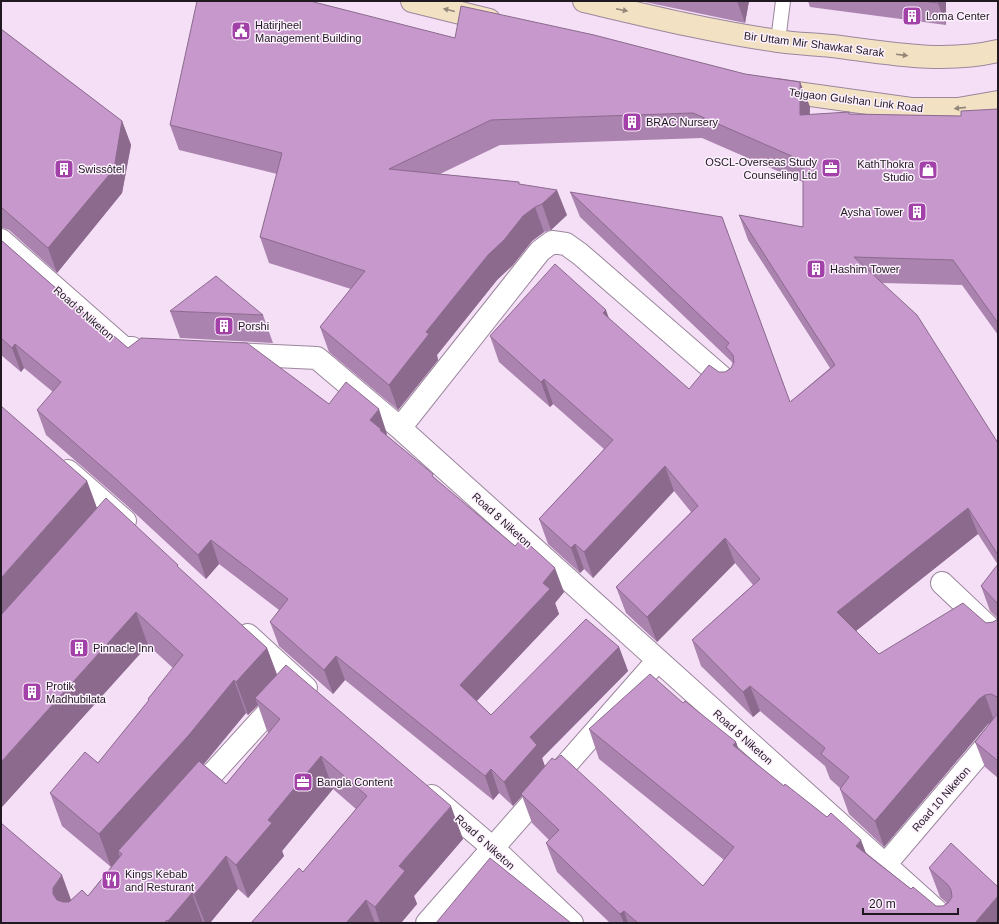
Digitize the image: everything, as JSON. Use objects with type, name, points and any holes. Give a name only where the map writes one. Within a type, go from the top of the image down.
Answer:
[{"type":"main road","points":[[412,1],[505,23]]},
{"type":"main road","name":"Bir Uttam Mir Shawkat Sarak","points":[[584,1],[778,41],[908,56],[950,59],[979,56],[998,51]]},
{"type":"main road","name":"Tejgaon Gulshan Link Road","points":[[757,87],[911,109],[958,109],[998,102]]},
{"type":"street","name":"Road 8 Niketon","points":[[1,240],[124,348],[155,350]]},
{"type":"street","points":[[400,428],[540,251],[552,242],[566,244],[580,254],[731,385]]},
{"type":"street","name":"Road 8 Niketon","points":[[217,353],[317,358],[400,428],[950,923]]},
{"type":"street","points":[[53,457],[140,534]]},
{"type":"street","points":[[101,530],[116,513]]},
{"type":"street","points":[[942,583],[998,636]]},
{"type":"street","points":[[233,621],[320,700]]},
{"type":"street","points":[[428,923],[658,660]]},
{"type":"street","points":[[179,810],[297,680]]},
{"type":"street","name":"Road 10 Niketon","points":[[885,865],[998,732]]},
{"type":"street","name":"Road 6 Niketon","points":[[415,782],[494,849],[572,923]]},
{"type":"lane","points":[[778,41],[783,1]]},
{"type":"building","points":[[197,1],[310,1],[455,38],[461,6],[594,35],[745,74],[800,82],[800,115],[849,112],[849,114],[961,116],[961,111],[998,109],[998,323],[953,260],[854,257],[917,315],[998,443],[998,555],[968,508],[837,612],[879,654],[963,603],[986,623],[993,622],[998,619],[998,699],[991,694],[985,695],[979,699],[875,821],[840,789],[849,777],[821,754],[825,748],[750,686],[743,692],[692,640],[760,579],[725,538],[647,617],[616,587],[698,506],[665,466],[584,552],[575,544],[571,548],[539,519],[613,440],[544,379],[541,382],[490,336],[555,264],[606,310],[603,313],[689,389],[709,365],[719,372],[725,372],[731,368],[734,362],[733,355],[726,347],[729,343],[570,192],[722,217],[790,402],[835,365],[739,215],[803,227],[803,161],[693,113],[491,120],[389,169],[519,182],[519,184],[557,190],[542,204],[535,207],[523,216],[504,240],[488,255],[426,332],[429,334],[389,385],[320,327],[365,271],[260,237],[282,153],[170,125]]},
{"type":"building","points":[[921,1],[938,1],[938,3]]},
{"type":"building","name":"Swissôtel","points":[[1,29],[122,121],[114,169],[48,248],[1,207]]},
{"type":"building","points":[[1,240],[107,333],[114,336],[128,348],[141,338],[247,343],[329,404],[346,382],[379,409],[370,420],[381,429],[380,430],[515,546],[522,538],[555,568],[543,583],[550,589],[460,685],[491,715],[586,619],[619,647],[530,737],[537,745],[504,782],[491,769],[485,776],[336,656],[324,670],[270,622],[288,599],[211,540],[198,555],[116,479],[37,410],[61,382],[15,344],[12,348],[1,338]]},
{"type":"building","points":[[216,276],[263,315],[170,311]]},
{"type":"building","points":[[1,406],[87,481],[1,578]]},
{"type":"building","points":[[106,498],[178,565],[177,566],[267,648],[236,682],[234,680],[188,736],[99,834],[50,793],[85,752],[98,763],[183,655],[136,612],[1,762],[1,615]]},
{"type":"building","points":[[998,564],[998,604],[981,586]]},
{"type":"building","points":[[286,665],[451,806],[399,866],[405,871],[375,907],[366,900],[346,923],[251,923],[299,868],[303,872],[367,796],[321,756],[268,820],[272,823],[236,865],[226,856],[194,895],[192,893],[168,921],[167,920],[164,923],[1,923],[1,823],[62,875],[53,888],[53,894],[57,900],[69,902],[82,890],[88,896],[122,854],[118,851],[199,761],[226,784],[280,719],[255,698]]},
{"type":"building","points":[[650,674],[683,703],[685,701],[736,742],[733,745],[784,786],[785,784],[827,817],[831,813],[861,840],[856,846],[911,889],[913,887],[936,906],[943,906],[948,903],[952,897],[951,890],[948,885],[929,868],[951,843],[998,887],[998,896],[975,923],[638,923],[624,911],[620,914],[546,843],[559,830],[521,794],[552,758],[555,760],[561,755],[703,886],[734,847],[589,729]]},
{"type":"building","points":[[998,713],[998,761],[975,742]]},
{"type":"building","points":[[490,858],[571,923],[436,923]]},
{"type":"place","name":"Loma Center","points":[[912,16]]},
{"type":"place","name":"Hatirjheel Management Building","points":[[241,31]]},
{"type":"place","name":"BRAC Nursery","points":[[632,122]]},
{"type":"place","name":"OSCL-Overseas Study Counseling Ltd","points":[[831,168]]},
{"type":"place","name":"Swissôtel","points":[[64,169]]},
{"type":"place","name":"KathThokra Studio","points":[[928,170]]},
{"type":"place","name":"Aysha Tower","points":[[917,212]]},
{"type":"place","name":"Hashim Tower","points":[[816,269]]},
{"type":"place","name":"Porshi","points":[[224,326]]},
{"type":"place","name":"Pinnacle Inn","points":[[79,648]]},
{"type":"place","name":"Protik Madhubilata","points":[[32,692]]},
{"type":"place","name":"Bangla Content","points":[[303,782]]},
{"type":"place","name":"Kings Kebab and Resturant","points":[[111,880]]}]
